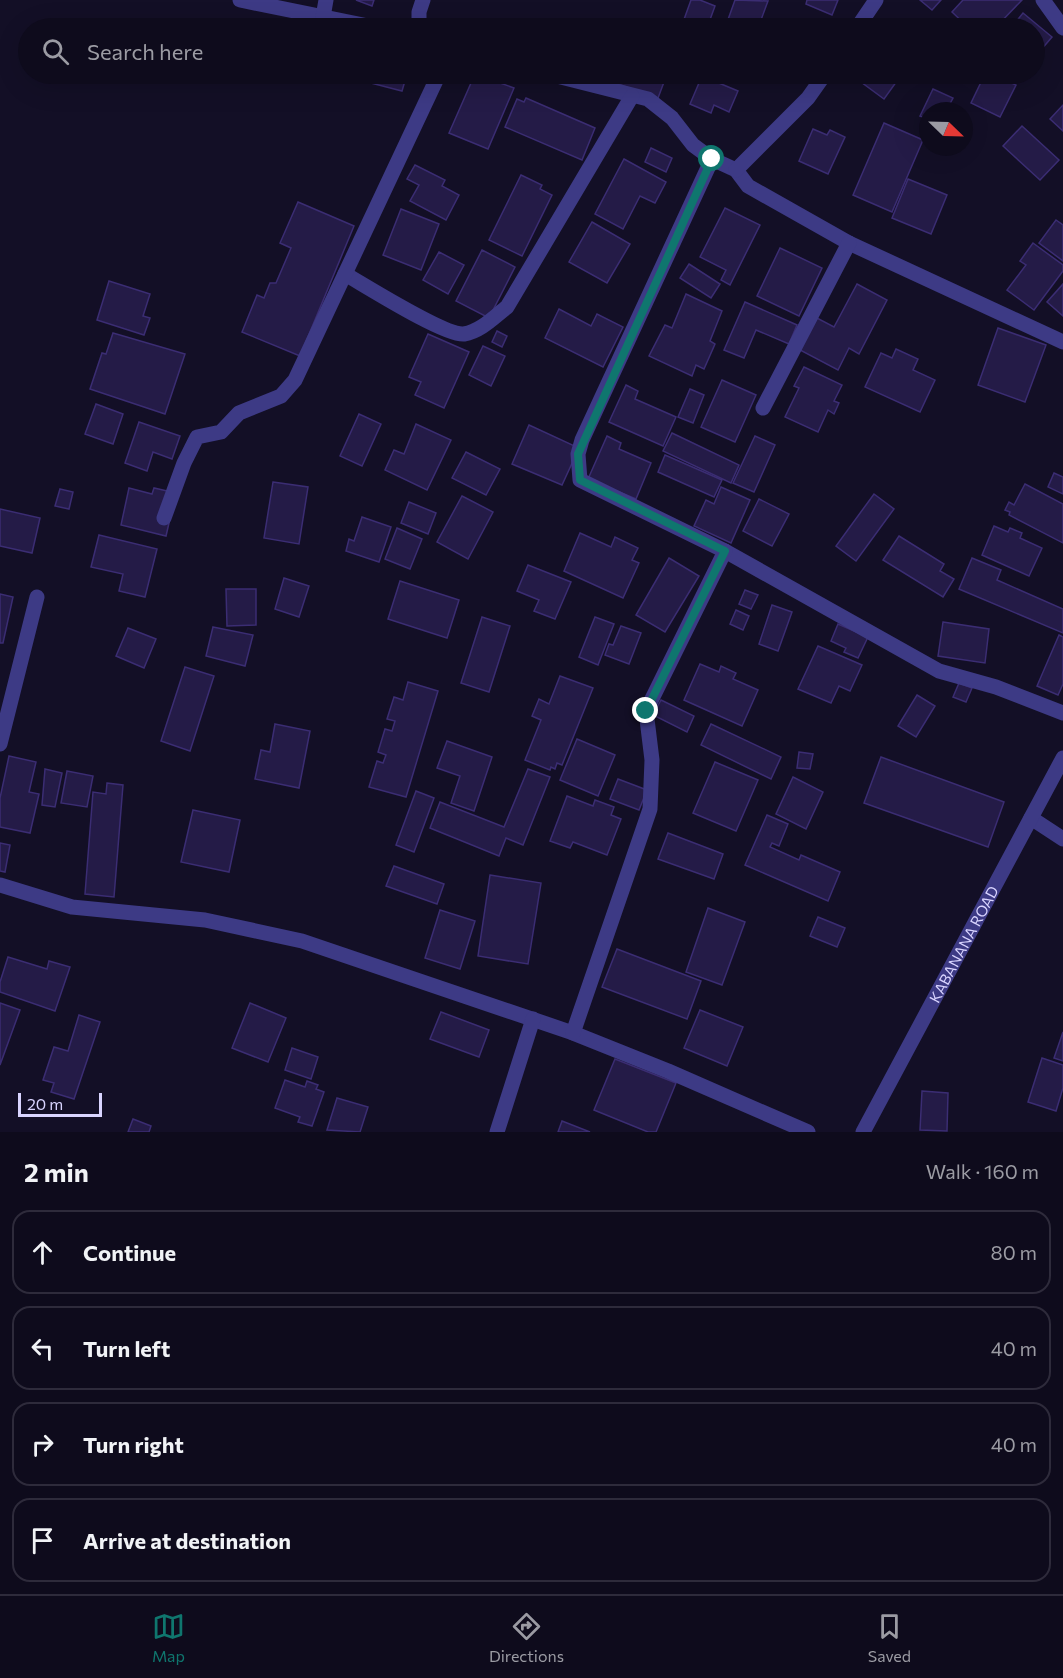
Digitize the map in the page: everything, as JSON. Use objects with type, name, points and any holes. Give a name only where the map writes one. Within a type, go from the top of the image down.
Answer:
[{"type":"street","points":[[240,0],[328,18]]},
{"type":"street","points":[[323,17],[326,0]]},
{"type":"street","points":[[419,18],[423,0]]},
{"type":"street","points":[[863,18],[876,0]]},
{"type":"street","points":[[1043,0],[1063,28]]},
{"type":"street","points":[[165,518],[184,463],[197,437],[220,432],[239,412],[280,396],[295,380],[434,84]]},
{"type":"street","points":[[587,84],[648,99],[672,118],[693,145],[712,159],[736,170],[748,186],[849,243],[1063,342]]},
{"type":"street","points":[[736,170],[808,98],[818,84]]},
{"type":"street","points":[[345,274],[442,328],[462,334],[481,327],[507,307],[632,96]]},
{"type":"street","points":[[712,159],[578,454],[580,480],[725,551],[939,671],[996,687],[1063,713]]},
{"type":"street","points":[[762,408],[849,243]]},
{"type":"street","points":[[573,1033],[650,809],[652,760],[646,711],[725,551]]},
{"type":"street","points":[[0,744],[38,597]]},
{"type":"street","name":"KABANANA ROAD","points":[[863,1132],[1063,758]]},
{"type":"street","points":[[1031,818],[1063,839]]},
{"type":"street","points":[[0,885],[72,907],[205,920],[302,941],[573,1033],[668,1071],[808,1132]]},
{"type":"street","points":[[497,1132],[533,1019]]},
{"type":"building","points":[[356,0],[374,0],[372,6]]},
{"type":"building","points":[[691,0],[700,0],[715,6],[711,18],[685,18]]},
{"type":"building","points":[[735,0],[768,1],[762,18],[729,18]]},
{"type":"building","points":[[807,0],[838,0],[832,15],[806,4]]},
{"type":"building","points":[[920,0],[941,0],[932,10]]},
{"type":"building","points":[[963,0],[1022,0],[1005,18],[958,18],[952,12]]},
{"type":"building","points":[[1023,13],[1029,18],[1019,18]]},
{"type":"building","points":[[1045,31],[1052,37],[1045,45]]},
{"type":"building","points":[[375,84],[404,84],[402,91]]},
{"type":"building","points":[[471,84],[503,84],[514,88],[488,149],[449,133]]},
{"type":"building","points":[[618,84],[663,84],[658,98]]},
{"type":"building","points":[[699,84],[721,84],[738,91],[729,112],[714,105],[711,113],[690,104]]},
{"type":"building","points":[[864,84],[895,84],[884,99]]},
{"type":"building","points":[[980,84],[1016,85],[1000,117],[971,102]]},
{"type":"building","points":[[933,89],[953,98],[951,102],[927,102]]},
{"type":"building","points":[[526,98],[595,128],[582,160],[505,127],[517,99],[524,102]]},
{"type":"building","points":[[1063,105],[1063,131],[1050,119]]},
{"type":"building","points":[[884,123],[919,138],[919,149],[892,212],[853,195]]},
{"type":"building","points":[[1022,126],[1059,160],[1040,180],[1003,146]]},
{"type":"building","points":[[813,129],[827,135],[830,130],[845,137],[828,174],[799,161]]},
{"type":"building","points":[[651,148],[672,158],[666,172],[645,162]]},
{"type":"building","points":[[624,159],[666,182],[655,203],[640,196],[623,229],[595,214]]},
{"type":"building","points":[[415,165],[445,180],[442,186],[459,195],[446,220],[410,201],[419,185],[407,179]]},
{"type":"building","points":[[521,175],[542,185],[540,189],[552,195],[522,256],[489,240]]},
{"type":"building","points":[[908,179],[947,195],[931,234],[892,218]]},
{"type":"building","points":[[298,202],[354,226],[300,356],[242,332],[257,295],[264,298],[270,283],[276,283],[291,248],[280,243]]},
{"type":"building","points":[[725,208],[760,225],[730,285],[721,280],[726,270],[700,257]]},
{"type":"building","points":[[401,209],[439,224],[421,270],[383,255]]},
{"type":"building","points":[[1056,220],[1063,225],[1063,261],[1039,243]]},
{"type":"building","points":[[592,222],[630,244],[607,283],[569,262]]},
{"type":"building","points":[[1033,243],[1063,265],[1063,271],[1034,310],[1007,290],[1026,265],[1020,261]]},
{"type":"building","points":[[780,248],[822,268],[799,316],[757,296]]},
{"type":"building","points":[[482,250],[515,267],[489,318],[456,301]]},
{"type":"building","points":[[439,252],[464,265],[448,294],[423,280]]},
{"type":"building","points":[[689,264],[720,284],[711,298],[680,278]]},
{"type":"building","points":[[109,281],[150,294],[143,316],[150,318],[144,335],[97,320]]},
{"type":"building","points":[[857,284],[887,300],[859,354],[849,348],[838,370],[800,350],[817,318],[834,327]]},
{"type":"building","points":[[1063,284],[1063,316],[1047,302]]},
{"type":"building","points":[[686,294],[722,311],[710,341],[715,344],[704,369],[696,365],[692,376],[649,356],[665,325],[672,328]]},
{"type":"building","points":[[745,302],[797,325],[789,344],[756,330],[744,358],[724,350]]},
{"type":"building","points":[[559,309],[591,326],[597,314],[623,327],[603,367],[545,338]]},
{"type":"building","points":[[998,328],[1046,345],[1025,402],[978,385]]},
{"type":"building","points":[[497,331],[507,336],[502,347],[492,342]]},
{"type":"building","points":[[113,333],[185,354],[165,414],[90,389],[102,353],[106,354]]},
{"type":"building","points":[[428,334],[469,352],[444,408],[415,395],[421,382],[409,377]]},
{"type":"building","points":[[483,346],[505,356],[491,386],[469,375]]},
{"type":"building","points":[[896,349],[918,359],[913,370],[935,380],[920,412],[865,387],[881,353],[892,358]]},
{"type":"building","points":[[804,367],[842,385],[834,401],[839,403],[834,414],[828,410],[818,432],[785,417],[799,388],[794,386]]},
{"type":"building","points":[[722,380],[756,395],[735,442],[701,427]]},
{"type":"building","points":[[626,385],[638,391],[635,399],[676,417],[663,446],[609,422]]},
{"type":"building","points":[[690,389],[704,395],[693,423],[678,417]]},
{"type":"building","points":[[96,404],[123,414],[113,444],[85,434]]},
{"type":"building","points":[[359,414],[381,424],[362,466],[340,456]]},
{"type":"building","points":[[139,422],[180,436],[172,459],[153,452],[147,471],[125,463]]},
{"type":"building","points":[[416,424],[451,440],[427,490],[385,470],[394,450],[404,454]]},
{"type":"building","points":[[529,425],[579,448],[562,485],[512,464]]},
{"type":"building","points":[[672,433],[739,465],[731,483],[663,451]]},
{"type":"building","points":[[607,436],[621,443],[619,449],[651,463],[636,499],[588,479]]},
{"type":"building","points":[[755,436],[775,445],[754,492],[733,483]]},
{"type":"building","points":[[466,452],[500,469],[486,495],[452,478]]},
{"type":"building","points":[[665,455],[722,480],[714,497],[658,472]]},
{"type":"building","points":[[1054,473],[1063,477],[1063,494],[1048,487]]},
{"type":"building","points":[[273,482],[308,487],[299,544],[264,538]]},
{"type":"building","points":[[1025,484],[1063,504],[1063,543],[1009,515],[1010,512],[1005,510],[1009,502],[1014,505]]},
{"type":"building","points":[[721,487],[750,500],[731,543],[694,526],[706,500],[714,504]]},
{"type":"building","points":[[129,488],[152,494],[154,488],[176,493],[166,536],[121,525]]},
{"type":"building","points":[[60,489],[73,492],[69,509],[55,506]]},
{"type":"building","points":[[874,494],[894,509],[856,561],[836,546]]},
{"type":"building","points":[[462,496],[493,512],[468,559],[437,542]]},
{"type":"building","points":[[759,499],[789,514],[772,546],[743,531]]},
{"type":"building","points":[[409,502],[436,513],[428,534],[401,523]]},
{"type":"building","points":[[0,509],[40,518],[32,553],[0,546]]},
{"type":"building","points":[[362,517],[391,527],[379,562],[346,551],[349,539],[354,541]]},
{"type":"building","points":[[994,526],[1008,532],[1010,528],[1022,533],[1020,538],[1042,548],[1029,576],[982,555]]},
{"type":"building","points":[[397,528],[422,539],[410,569],[385,559]]},
{"type":"building","points":[[580,533],[611,547],[615,537],[638,548],[632,560],[639,563],[623,598],[564,571]]},
{"type":"building","points":[[99,535],[157,549],[145,597],[119,591],[123,574],[91,567]]},
{"type":"building","points":[[899,536],[944,564],[940,571],[954,579],[943,597],[883,560]]},
{"type":"building","points":[[669,558],[699,576],[665,632],[636,615]]},
{"type":"building","points":[[972,558],[1001,570],[997,580],[1063,609],[1063,633],[959,589]]},
{"type":"building","points":[[528,565],[571,582],[555,619],[534,611],[539,600],[517,591]]},
{"type":"building","points":[[284,578],[309,586],[299,617],[275,609]]},
{"type":"building","points":[[400,581],[459,600],[447,638],[388,619]]},
{"type":"building","points":[[226,589],[256,589],[256,625],[227,626]]},
{"type":"building","points":[[745,590],[758,595],[751,609],[739,604]]},
{"type":"building","points":[[0,594],[13,597],[3,643],[0,643]]},
{"type":"building","points":[[772,605],[792,612],[778,651],[759,644]]},
{"type":"building","points":[[736,610],[749,616],[743,630],[730,624]]},
{"type":"building","points":[[482,617],[510,626],[489,692],[461,683]]},
{"type":"building","points":[[595,617],[614,624],[598,665],[579,657]]},
{"type":"building","points":[[943,622],[989,629],[985,663],[938,656]]},
{"type":"building","points":[[838,624],[868,637],[858,658],[844,652],[846,648],[831,641]]},
{"type":"building","points":[[621,626],[641,633],[629,664],[605,655],[609,644],[613,645]]},
{"type":"building","points":[[213,627],[253,635],[245,666],[206,656]]},
{"type":"building","points":[[128,628],[156,639],[144,668],[116,656]]},
{"type":"building","points":[[1059,635],[1063,637],[1063,684],[1058,695],[1037,686]]},
{"type":"building","points":[[818,646],[862,665],[850,691],[839,686],[831,703],[798,689]]},
{"type":"building","points":[[700,664],[719,672],[721,666],[736,673],[733,679],[758,690],[742,726],[684,700]]},
{"type":"building","points":[[185,667],[214,676],[190,751],[161,741]]},
{"type":"building","points":[[560,676],[593,688],[562,765],[557,763],[555,769],[551,767],[550,770],[525,760],[541,720],[532,716],[539,699],[549,704]]},
{"type":"building","points":[[408,682],[438,691],[406,797],[369,787],[377,761],[383,763],[386,755],[378,752],[385,729],[392,731],[395,721],[387,719],[394,697],[403,700]]},
{"type":"building","points":[[959,683],[972,688],[966,702],[953,697]]},
{"type":"building","points":[[917,695],[935,706],[916,737],[898,726]]},
{"type":"building","points":[[661,700],[694,716],[687,732],[653,715]]},
{"type":"building","points":[[275,724],[310,731],[299,788],[255,779],[261,750],[270,752]]},
{"type":"building","points":[[711,724],[781,757],[771,779],[701,745]]},
{"type":"building","points":[[577,739],[615,755],[598,796],[560,780]]},
{"type":"building","points":[[447,741],[492,757],[474,811],[451,803],[460,776],[437,768]]},
{"type":"building","points":[[799,752],[813,754],[810,769],[797,768]]},
{"type":"building","points":[[9,756],[36,762],[29,792],[39,794],[30,833],[0,827],[0,798]]},
{"type":"building","points":[[881,757],[1004,802],[988,847],[864,803]]},
{"type":"building","points":[[715,762],[758,780],[736,831],[693,813]]},
{"type":"building","points":[[45,769],[62,773],[55,807],[42,805]]},
{"type":"building","points":[[528,769],[550,777],[523,845],[506,838],[499,856],[430,828],[440,802],[504,827]]},
{"type":"building","points":[[67,771],[93,776],[87,807],[61,803]]},
{"type":"building","points":[[793,777],[823,792],[806,829],[776,814]]},
{"type":"building","points":[[618,779],[647,790],[639,810],[610,799]]},
{"type":"building","points":[[107,783],[123,785],[114,897],[85,894],[93,792],[106,794]]},
{"type":"building","points":[[416,791],[434,798],[414,852],[396,845]]},
{"type":"building","points":[[567,796],[593,806],[595,800],[614,807],[611,815],[621,819],[607,855],[573,842],[570,848],[550,841]]},
{"type":"building","points":[[193,810],[240,820],[229,872],[181,862]]},
{"type":"building","points":[[767,815],[788,824],[779,846],[772,843],[770,847],[799,860],[801,855],[840,872],[828,901],[745,865]]},
{"type":"building","points":[[668,833],[723,854],[714,879],[658,859]]},
{"type":"building","points":[[0,843],[10,845],[5,872],[0,871]]},
{"type":"building","points":[[394,866],[444,884],[437,904],[386,886]]},
{"type":"building","points":[[490,875],[541,883],[528,964],[478,956]]},
{"type":"building","points":[[708,908],[745,922],[722,985],[686,972]]},
{"type":"building","points":[[440,910],[475,921],[460,969],[425,958]]},
{"type":"building","points":[[818,917],[845,928],[837,947],[810,936]]},
{"type":"building","points":[[617,949],[701,981],[687,1019],[602,987]]},
{"type":"building","points":[[8,957],[47,969],[49,961],[70,967],[55,1011],[0,992],[0,982]]},
{"type":"building","points":[[0,1003],[20,1010],[0,1065]]},
{"type":"building","points":[[250,1003],[286,1018],[268,1062],[232,1048]]},
{"type":"building","points":[[700,1010],[743,1027],[727,1066],[684,1048]]},
{"type":"building","points":[[441,1012],[489,1030],[479,1057],[430,1039]]},
{"type":"building","points":[[79,1015],[100,1022],[74,1099],[51,1092],[54,1083],[43,1080],[54,1047],[68,1051]]},
{"type":"building","points":[[1063,1032],[1063,1061],[1054,1058]]},
{"type":"building","points":[[292,1048],[318,1057],[311,1079],[285,1070]]},
{"type":"building","points":[[1042,1058],[1063,1065],[1063,1088],[1056,1111],[1028,1102]]},
{"type":"building","points":[[615,1059],[676,1083],[656,1132],[648,1132],[594,1110]]},
{"type":"building","points":[[285,1080],[305,1087],[307,1081],[318,1085],[316,1089],[324,1092],[312,1126],[298,1122],[300,1117],[275,1108]]},
{"type":"building","points":[[922,1091],[948,1093],[947,1131],[920,1130]]},
{"type":"building","points":[[337,1098],[368,1107],[360,1132],[327,1130]]},
{"type":"building","points":[[133,1119],[151,1126],[149,1132],[128,1132]]},
{"type":"building","points":[[562,1121],[590,1132],[558,1132]]},
{"type":"route","points":[[646,711],[725,551],[580,480],[578,454],[582,440],[712,159]]}]
